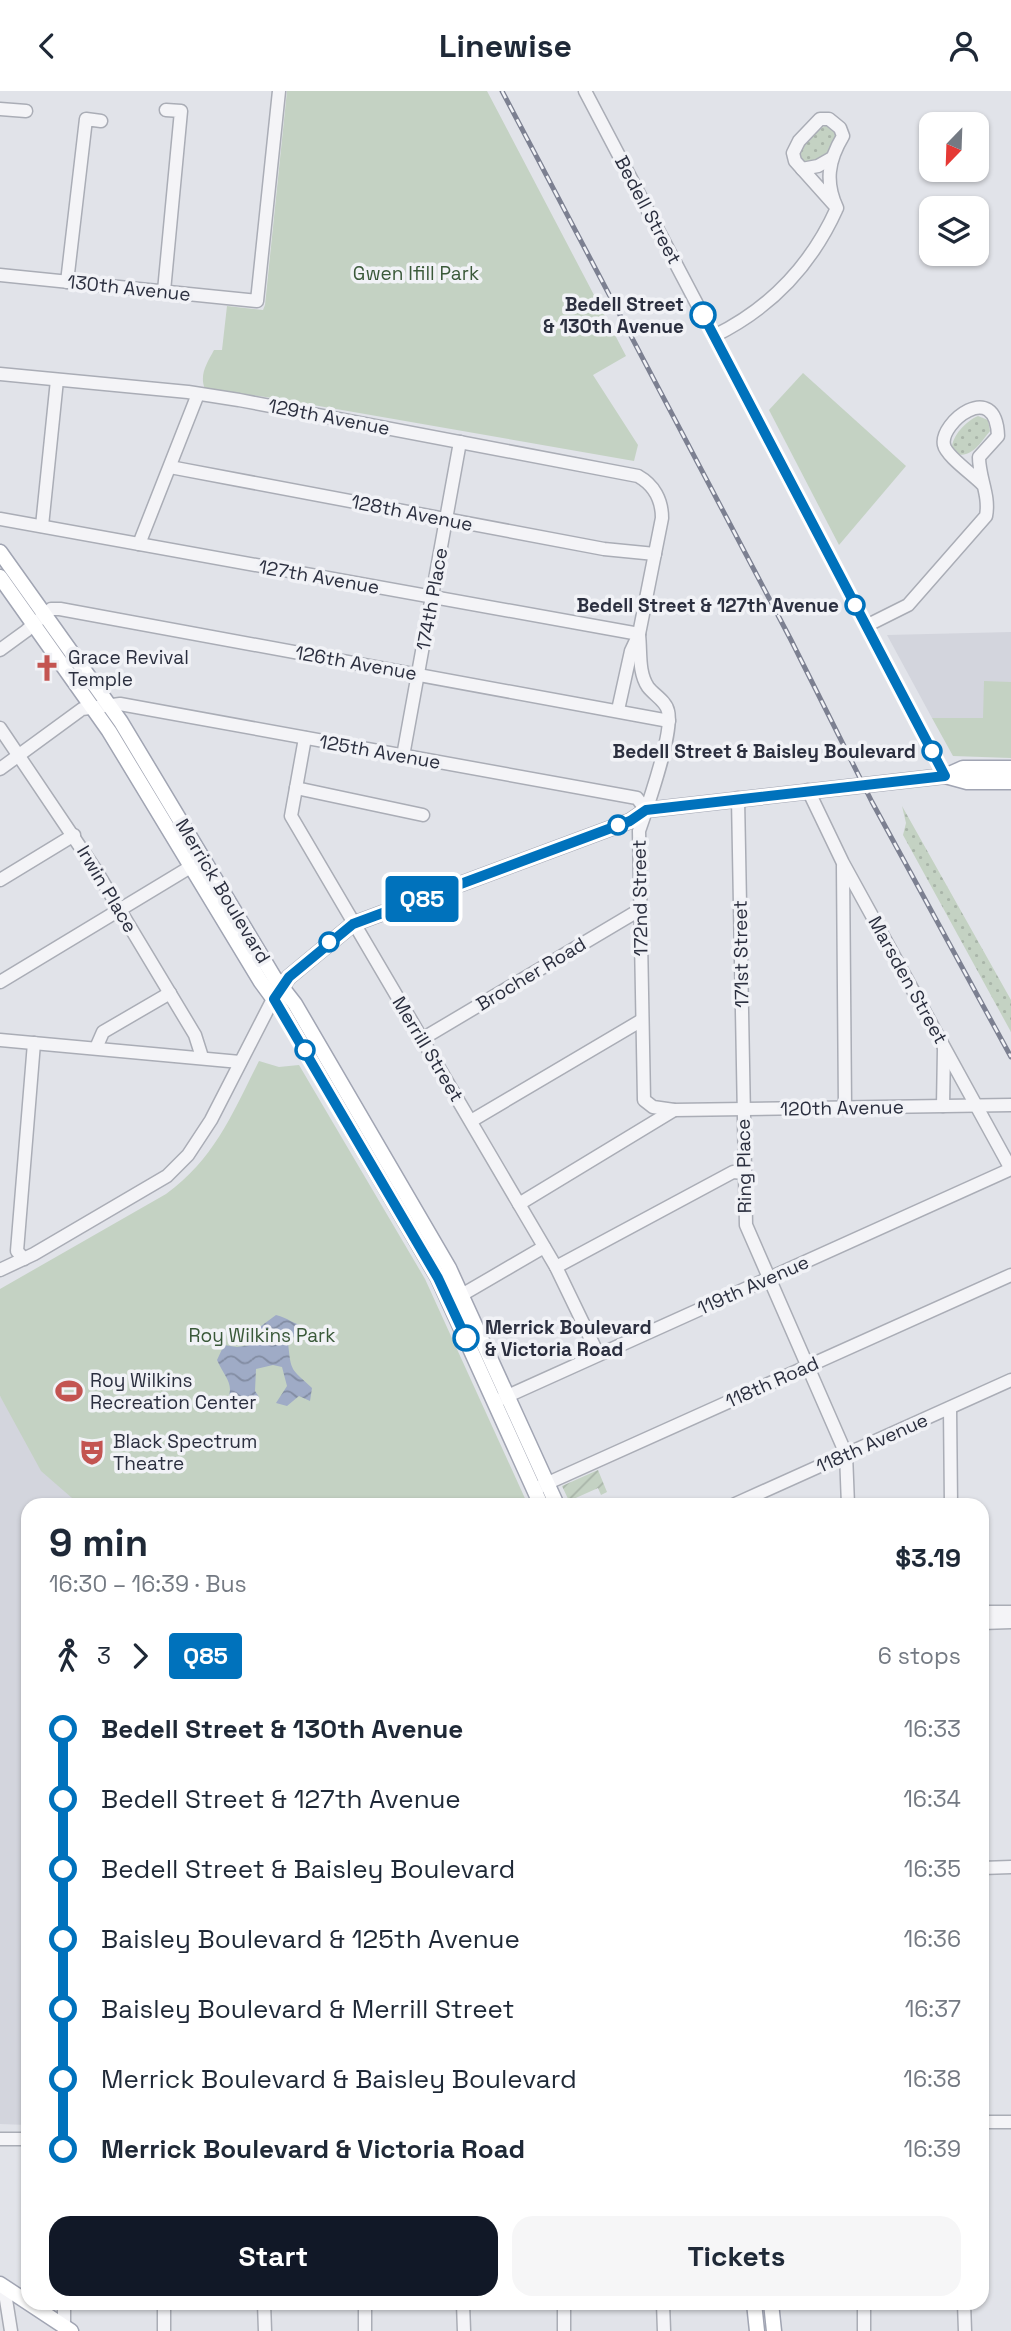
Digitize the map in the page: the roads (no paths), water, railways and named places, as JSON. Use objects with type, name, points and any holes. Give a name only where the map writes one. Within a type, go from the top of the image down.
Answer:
[{"type":"main road","name":"Merrick Boulevard","points":[[0,552],[93,708],[198,863]]},
{"type":"main road","name":"Merrick Boulevard","points":[[0,577],[109,706],[198,863],[278,993],[438,1278],[456,1298],[540,1486],[551,1498]]},
{"type":"main road","points":[[278,993],[298,969],[353,924],[630,821],[646,810],[945,776],[963,768],[1011,768]]},
{"type":"main road","points":[[945,776],[967,782],[1011,782]]},
{"type":"main road","name":"Merrick Boulevard","points":[[540,1486],[541,1498]]},
{"type":"main road","points":[[2,2286],[21,2298]]},
{"type":"main road","points":[[39,2310],[68,2329]]},
{"type":"main road","points":[[755,2310],[757,2331]]},
{"type":"main road","points":[[772,2310],[774,2331]]},
{"type":"street","name":"130th Avenue","points":[[0,275],[257,301],[279,91]]},
{"type":"street","name":"Bedell Street","points":[[585,91],[945,776]]},
{"type":"street","points":[[0,109],[26,111]]},
{"type":"street","points":[[163,291],[181,111],[166,110]]},
{"type":"street","points":[[714,336],[744,320],[784,288],[817,247],[837,208],[829,188],[829,170],[832,158],[844,137],[840,128],[829,119],[820,118],[799,141],[793,153],[795,161],[837,208]]},
{"type":"street","points":[[67,282],[86,119],[102,121]]},
{"type":"street","points":[[802,169],[818,166],[832,158]]},
{"type":"street","name":"129th Avenue","points":[[0,374],[198,394],[638,476],[652,487],[662,508],[655,554]]},
{"type":"street","points":[[42,526],[57,380]]},
{"type":"street","points":[[139,544],[198,394]]},
{"type":"street","points":[[866,626],[908,605],[986,516],[988,504],[979,457],[998,436],[998,427],[994,416],[987,410],[975,407],[966,410],[944,436],[944,446],[948,453],[983,485]]},
{"type":"street","name":"174th Place","points":[[403,756],[460,442]]},
{"type":"street","points":[[957,460],[984,452]]},
{"type":"street","name":"128th Avenue","points":[[170,467],[604,549],[655,554]]},
{"type":"street","name":"127th Avenue","points":[[0,519],[639,634]]},
{"type":"street","points":[[618,711],[631,652],[639,634],[655,554]]},
{"type":"street","name":"126th Avenue","points":[[39,620],[51,609],[60,609],[669,720]]},
{"type":"street","points":[[0,650],[39,620]]},
{"type":"street","points":[[639,634],[642,676],[649,688],[666,705],[669,720]]},
{"type":"street","name":"125th Avenue","points":[[0,769],[82,709],[120,704],[637,798],[646,810]]},
{"type":"street","name":"172nd Street","points":[[669,720],[654,789],[639,831],[644,1100],[653,1107],[674,1110]]},
{"type":"street","name":"Irwin Place","points":[[0,728],[74,835],[195,1035],[202,1057]]},
{"type":"street","name":"Merrill Street","points":[[305,738],[291,816],[556,1267],[598,1355]]},
{"type":"street","points":[[296,788],[423,815]]},
{"type":"street","name":"Marsden Street","points":[[808,790],[843,863],[1011,1169]]},
{"type":"street","name":"171st Street","points":[[738,798],[743,1109]]},
{"type":"street","points":[[0,880],[74,835]]},
{"type":"street","points":[[0,982],[198,863]]},
{"type":"street","points":[[843,863],[845,1107]]},
{"type":"street","name":"Brocher Road","points":[[422,1039],[641,909]]},
{"type":"street","points":[[96,1048],[103,1032],[170,993]]},
{"type":"street","points":[[0,1270],[24,1259],[167,1175],[188,1155],[203,1134],[278,993]]},
{"type":"street","points":[[471,1121],[642,1020]]},
{"type":"street","points":[[0,1040],[240,1062]]},
{"type":"street","points":[[24,1259],[17,1251],[34,1043]]},
{"type":"street","points":[[943,1106],[944,1045]]},
{"type":"street","name":"120th Avenue","points":[[674,1110],[1011,1105]]},
{"type":"street","name":"Ring Place","points":[[743,1109],[746,1225],[846,1454]]},
{"type":"street","points":[[519,1204],[674,1110]]},
{"type":"street","name":"119th Avenue","points":[[502,1399],[1011,1169]]},
{"type":"street","points":[[556,1267],[733,1172],[744,1173]]},
{"type":"street","points":[[456,1298],[544,1247]]},
{"type":"street","name":"118th Road","points":[[540,1486],[1011,1275]]},
{"type":"street","name":"118th Avenue","points":[[749,1498],[1011,1380]]},
{"type":"street","points":[[950,1408],[951,1498]]},
{"type":"street","points":[[846,1454],[848,1498]]},
{"type":"street","points":[[989,1612],[1011,1612]]},
{"type":"street","points":[[989,1623],[1011,1622]]},
{"type":"street","points":[[989,1868],[1011,1867]]},
{"type":"street","points":[[989,2122],[1011,2122]]},
{"type":"street","points":[[0,2140],[21,2139]]},
{"type":"street","points":[[2,2286],[11,2331]]},
{"type":"street","points":[[65,2310],[68,2329]]},
{"type":"street","points":[[164,2310],[164,2331]]},
{"type":"street","points":[[264,2310],[265,2331]]},
{"type":"street","points":[[365,2310],[365,2331]]},
{"type":"street","points":[[463,2310],[464,2331]]},
{"type":"street","points":[[564,2310],[564,2331]]},
{"type":"street","points":[[663,2310],[664,2331]]},
{"type":"street","points":[[864,2310],[864,2331]]},
{"type":"street","points":[[964,2310],[964,2331]]},
{"type":"water","points":[[276,1315],[303,1326],[288,1342],[293,1369],[312,1388],[310,1401],[299,1396],[287,1406],[276,1403],[287,1386],[282,1367],[273,1365],[256,1369],[255,1391],[258,1399],[248,1401],[241,1412],[228,1411],[224,1406],[230,1387],[217,1360],[224,1345],[251,1345],[253,1332]]},
{"type":"railway","points":[[502,91],[791,640],[872,802],[1011,1057]]},
{"type":"place","name":"Bedell Street & 130th Avenue","points":[[703,315]]},
{"type":"place","name":"Bedell Street & 127th Avenue","points":[[855,605]]},
{"type":"place","name":"Grace Revival Temple","points":[[47,668]]},
{"type":"place","name":"Bedell Street & Baisley Boulevard","points":[[932,751]]},
{"type":"place","name":"Merrick Boulevard & Victoria Road","points":[[466,1338]]},
{"type":"place","name":"Roy Wilkins Recreation Center","points":[[69,1391]]},
{"type":"place","name":"Black Spectrum Theatre","points":[[92,1452]]},
{"type":"park label","name":"Gwen Ifill Park","points":[[416,273]]},
{"type":"park label","name":"Roy Wilkins Park","points":[[262,1335]]}]
